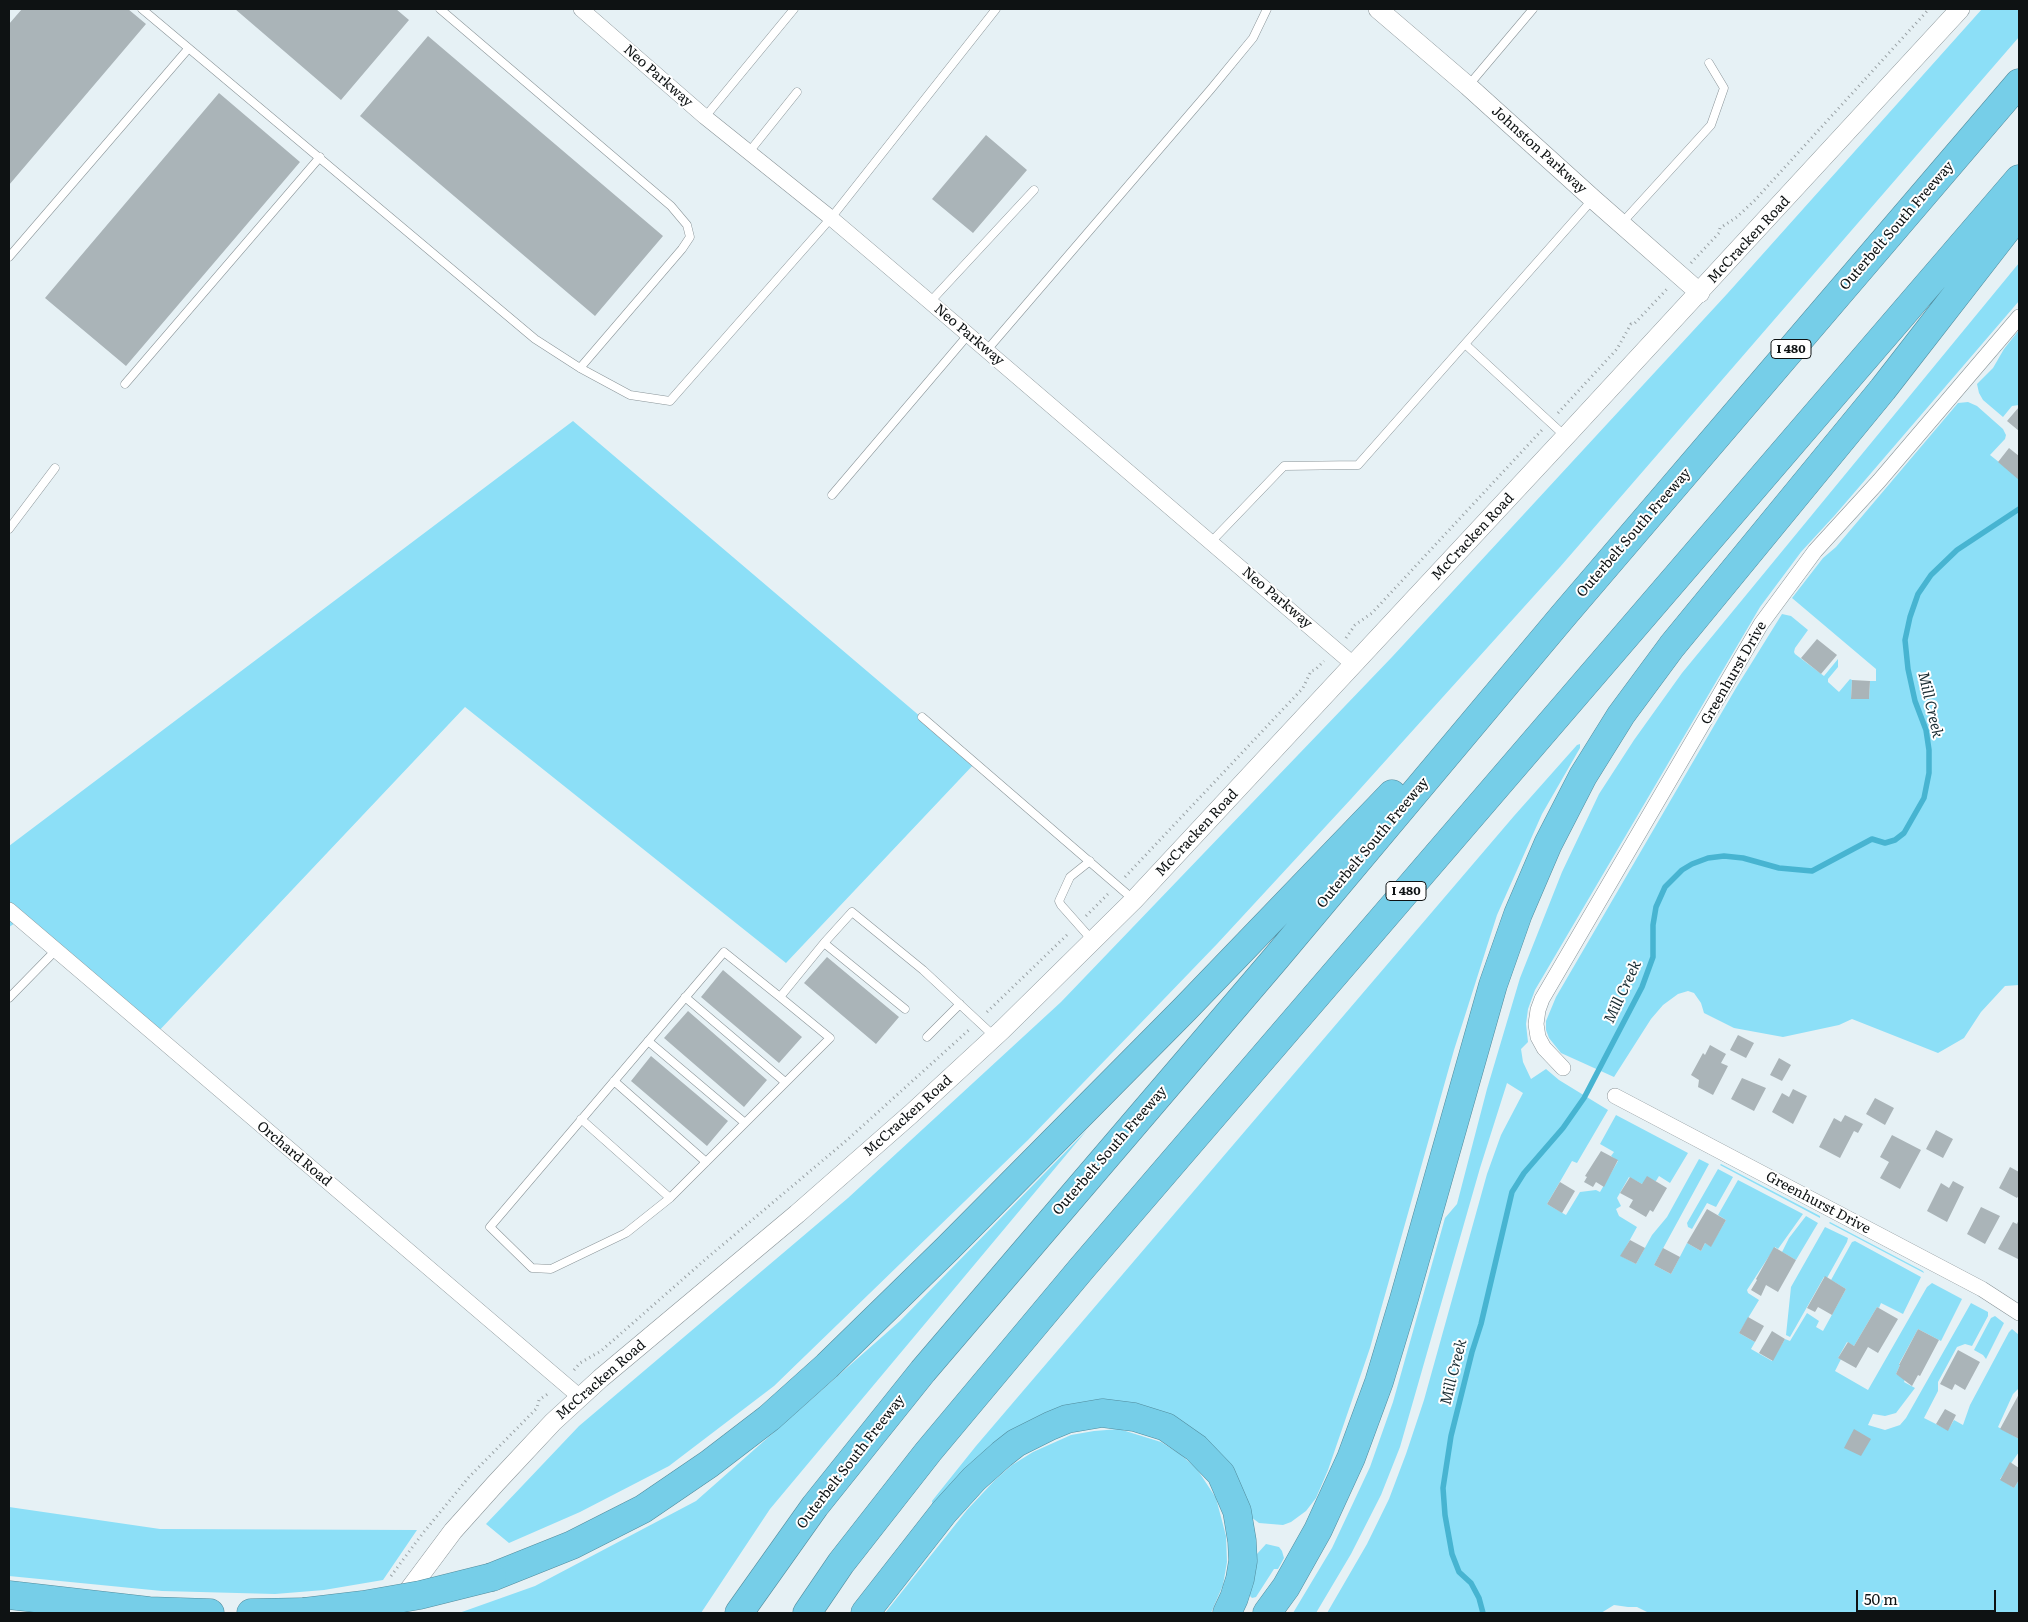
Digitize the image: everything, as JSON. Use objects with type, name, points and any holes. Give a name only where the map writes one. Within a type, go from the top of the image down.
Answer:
[{"type":"highway","name":"Outerbelt South Freeway","points":[[740,1613],[815,1506],[923,1371],[1276,958],[1563,616],[2019,83]]},
{"type":"highway","name":"I 480","points":[[807,1613],[841,1563],[928,1452],[1076,1276],[2019,179]]},
{"type":"highway","points":[[1267,1613],[1286,1587],[1318,1530],[1351,1458],[1378,1382],[1404,1299],[1492,985],[1518,914],[1544,853],[1583,776],[1621,716],[1672,646],[1883,389],[2019,214]]},
{"type":"highway","points":[[251,1613],[304,1612],[364,1605],[420,1595],[492,1577],[572,1545],[643,1510],[709,1464],[776,1412],[827,1366],[947,1249],[1164,1030],[1563,616]]},
{"type":"highway","points":[[865,1613],[944,1512],[974,1479],[1002,1454],[1024,1438],[1050,1426],[1077,1417],[1102,1414],[1134,1417],[1166,1427],[1196,1448],[1221,1474],[1237,1511],[1242,1541],[1240,1579],[1227,1613]]},
{"type":"highway","points":[[9,1595],[149,1611],[210,1613]]},
{"type":"street","name":"Johnston Parkway","points":[[1378,9],[1468,86],[1621,224],[1700,292]]},
{"type":"street","name":"McCracken Road","points":[[393,1613],[453,1531],[523,1453],[580,1398],[797,1214],[911,1114],[995,1037],[1094,941],[1354,665],[1960,9]]},
{"type":"street","name":"Neo Parkway","points":[[585,10],[705,117],[831,218],[1354,665]]},
{"type":"street","name":"Greenhurst Drive","points":[[1563,1068],[1544,1048],[1538,1037],[1536,1024],[1542,999],[1762,624],[1815,551],[1879,481],[2019,317]]},
{"type":"street","name":"Orchard Road","points":[[9,910],[580,1398]]},
{"type":"street","name":"Greenhurst Drive","points":[[1615,1096],[1982,1289],[2019,1313]]},
{"type":"lane","points":[[142,9],[535,339],[580,368],[630,395],[670,401],[831,218],[996,9]]},
{"type":"lane","points":[[440,9],[671,206],[687,225],[690,237],[682,249],[580,368]]},
{"type":"lane","points":[[705,117],[794,9]]},
{"type":"lane","points":[[987,350],[1211,90],[1253,38],[1267,9]]},
{"type":"lane","points":[[1468,86],[1533,9]]},
{"type":"lane","points":[[9,257],[188,49]]},
{"type":"lane","points":[[1621,224],[1711,125],[1724,88],[1710,63]]},
{"type":"lane","points":[[749,152],[797,92]]},
{"type":"lane","points":[[125,384],[320,157]]},
{"type":"lane","points":[[930,302],[1034,190]]},
{"type":"lane","points":[[1211,542],[1284,466],[1358,466],[1593,199]]},
{"type":"lane","points":[[832,495],[968,335]]},
{"type":"lane","points":[[1465,344],[1566,436]]},
{"type":"lane","points":[[9,529],[55,468]]},
{"type":"lane","points":[[922,717],[1134,900]]},
{"type":"lane","points":[[1090,861],[1070,876],[1059,900],[1061,905],[1094,941]]},
{"type":"lane","points":[[780,997],[852,912],[923,970],[995,1037]]},
{"type":"lane","points":[[824,943],[905,1009]]},
{"type":"lane","points":[[9,998],[56,950]]},
{"type":"lane","points":[[724,952],[830,1038],[670,1198],[626,1233],[551,1269],[532,1268],[490,1227],[686,997],[724,952]]},
{"type":"lane","points":[[686,997],[785,1082]]},
{"type":"lane","points":[[927,1037],[960,1004]]},
{"type":"lane","points":[[648,1041],[745,1123]]},
{"type":"lane","points":[[614,1081],[706,1162]]},
{"type":"lane","points":[[581,1119],[670,1198]]},
{"type":"path","points":[[1719,233],[1720,228],[1737,217],[1754,200],[1929,9]]},
{"type":"path","points":[[1354,628],[1355,625],[1372,613],[1617,349],[1631,324],[1634,324]]},
{"type":"path","points":[[578,1366],[601,1351],[848,1140],[978,1021],[1118,885],[1303,688],[1311,671],[1315,670]]},
{"type":"shaded area","points":[[1982,9],[2019,9],[2019,37],[1560,567],[1351,799],[1217,944],[1028,1140],[774,1386],[669,1466],[580,1512],[509,1543],[486,1524],[579,1426],[848,1198],[1061,1002],[1392,657],[1727,294]]},
{"type":"shaded area","points":[[2019,263],[2019,301],[1801,552],[1760,607],[1535,990],[1528,1009],[1526,1024],[1528,1042],[1521,1049],[1523,1062],[1531,1079],[1546,1069],[1559,1080],[1608,1110],[1577,1163],[1572,1161],[1547,1204],[1566,1215],[1580,1192],[1596,1190],[1600,1192],[1618,1161],[1611,1156],[1614,1152],[1600,1144],[1616,1115],[1688,1153],[1670,1183],[1659,1176],[1656,1181],[1642,1184],[1629,1177],[1617,1198],[1621,1206],[1616,1209],[1619,1216],[1637,1227],[1621,1256],[1636,1264],[1652,1235],[1667,1217],[1699,1159],[1709,1164],[1654,1265],[1671,1274],[1687,1243],[1701,1251],[1705,1243],[1711,1246],[1726,1220],[1718,1215],[1738,1180],[1803,1214],[1778,1249],[1775,1247],[1747,1290],[1748,1293],[1759,1300],[1739,1333],[1755,1342],[1751,1349],[1772,1361],[1785,1339],[1790,1341],[1807,1313],[1819,1321],[1816,1327],[1823,1331],[1846,1289],[1831,1280],[1852,1242],[1855,1241],[1921,1277],[1903,1314],[1881,1303],[1854,1346],[1847,1342],[1838,1358],[1841,1359],[1835,1371],[1868,1390],[1927,1287],[1932,1283],[1962,1299],[1941,1341],[1918,1329],[1899,1364],[1896,1374],[1905,1379],[1904,1382],[1915,1388],[1896,1413],[1885,1416],[1873,1414],[1868,1425],[1885,1430],[1900,1425],[1906,1418],[1971,1303],[1988,1312],[1988,1316],[1972,1346],[1965,1344],[1957,1347],[1938,1382],[1938,1391],[1924,1418],[1948,1430],[1954,1420],[1963,1425],[1970,1405],[2009,1332],[2012,1329],[2019,1335],[2019,1388],[2013,1394],[1998,1427],[2019,1439],[2019,1452],[2000,1479],[2014,1488],[2019,1480],[2019,1613],[1649,1613],[1637,1607],[1614,1605],[1601,1613],[1327,1613],[1367,1544],[1389,1499],[1406,1454],[1424,1400],[1487,1174],[1501,1135],[1523,1093],[1507,1083],[1480,1168],[1400,1447],[1381,1495],[1351,1554],[1316,1613],[1293,1613],[1332,1548],[1370,1467],[1393,1402],[1445,1218],[1457,1204],[1487,1089],[1520,978],[1562,872],[1599,794],[1634,740],[1682,673]]},
{"type":"shaded area","points":[[2019,330],[2019,405],[2012,406],[2003,417],[1983,400],[1977,384],[1993,368],[2004,349]]},
{"type":"shaded area","points":[[1968,402],[1977,406],[2003,429],[2006,435],[2005,439],[1990,455],[2019,478],[2019,985],[2005,986],[1981,1012],[1964,1038],[1938,1053],[1852,1019],[1839,1025],[1783,1037],[1734,1028],[1704,1013],[1701,1003],[1694,993],[1688,991],[1678,994],[1663,1005],[1651,1019],[1614,1077],[1561,1053],[1549,1038],[1546,1030],[1546,1021],[1556,997],[1736,688],[1782,614],[1791,616],[1808,630],[1795,648],[1795,654],[1824,676],[1838,659],[1838,667],[1828,679],[1828,682],[1839,692],[1850,679],[1852,680],[1851,698],[1869,699],[1870,681],[1876,681],[1876,669],[1792,598],[1823,558],[1836,547],[1958,403]]},
{"type":"shaded area","points":[[573,421],[975,763],[786,963],[465,707],[155,1035],[20,920],[9,927],[9,846]]},
{"type":"shaded area","points":[[1580,744],[1580,748],[1542,814],[1497,915],[1454,1050],[1370,1348],[1328,1470],[1316,1498],[1306,1511],[1291,1522],[1283,1525],[1259,1523],[1251,1517],[1245,1497],[1105,1400],[933,1506],[932,1501],[976,1446],[1514,816],[1577,745]]},
{"type":"shaded area","points":[[1087,1130],[770,1509],[701,1613],[459,1613],[535,1586],[696,1501],[900,1321]]},
{"type":"shaded area","points":[[1720,1165],[1820,1216],[1820,1218]]},
{"type":"shaded area","points":[[1718,1169],[1733,1177],[1716,1207],[1707,1203],[1692,1229],[1688,1227],[1687,1223]]},
{"type":"shaded area","points":[[1806,1216],[1818,1223],[1796,1260],[1782,1252],[1789,1238]]},
{"type":"shaded area","points":[[1829,1223],[1923,1271],[1924,1273]]},
{"type":"shaded area","points":[[1825,1227],[1848,1238],[1847,1242],[1827,1278],[1824,1277],[1790,1337],[1786,1335],[1791,1287]]},
{"type":"shaded area","points":[[1995,1316],[2004,1323],[1986,1359],[1974,1350],[1991,1318]]},
{"type":"shaded area","points":[[1119,1429],[1161,1442],[1180,1454],[1197,1469],[1216,1498],[1226,1536],[1227,1562],[1223,1585],[1211,1613],[885,1613],[967,1510],[1012,1465],[1033,1452],[1071,1435]]},
{"type":"shaded area","points":[[9,1507],[160,1529],[417,1530],[383,1580],[324,1590],[275,1594],[162,1591],[9,1576]]},
{"type":"shaded area","points":[[1266,1544],[1279,1547],[1284,1558],[1278,1569],[1274,1569],[1256,1597],[1252,1598],[1248,1594],[1254,1565],[1257,1554]]},
{"type":"building","points":[[22,9],[128,9],[146,24],[9,185],[9,24]]},
{"type":"building","points":[[235,9],[396,9],[409,20],[341,100]]},
{"type":"building","points":[[428,36],[663,236],[595,316],[360,116]]},
{"type":"building","points":[[219,93],[300,162],[126,366],[45,298]]},
{"type":"building","points":[[986,135],[1027,170],[973,233],[932,199]]},
{"type":"building","points":[[2019,407],[2019,431],[2007,421]]},
{"type":"building","points":[[2009,448],[2019,456],[2019,480],[1998,462]]},
{"type":"building","points":[[1817,639],[1837,655],[1821,674],[1801,658]]},
{"type":"building","points":[[1852,680],[1870,681],[1869,699],[1851,699]]},
{"type":"building","points":[[827,957],[899,1017],[876,1044],[804,983]]},
{"type":"building","points":[[723,970],[802,1037],[779,1063],[701,997]]},
{"type":"building","points":[[688,1011],[767,1080],[744,1107],[664,1038]]},
{"type":"building","points":[[1738,1035],[1754,1043],[1746,1058],[1730,1050]]},
{"type":"building","points":[[1710,1045],[1726,1054],[1721,1063],[1728,1066],[1713,1095],[1698,1087],[1699,1080],[1691,1075],[1703,1053],[1705,1055]]},
{"type":"building","points":[[651,1056],[728,1121],[707,1146],[631,1081]]},
{"type":"building","points":[[1779,1058],[1791,1065],[1782,1081],[1770,1075]]},
{"type":"building","points":[[1742,1078],[1766,1088],[1754,1111],[1731,1099]]},
{"type":"building","points":[[1793,1089],[1807,1096],[1793,1124],[1772,1112],[1782,1093],[1789,1097]]},
{"type":"building","points":[[1875,1098],[1894,1108],[1885,1125],[1866,1114]]},
{"type":"building","points":[[1845,1115],[1863,1124],[1858,1133],[1854,1131],[1840,1158],[1819,1147],[1834,1118],[1841,1122]]},
{"type":"building","points":[[1936,1130],[1953,1139],[1943,1158],[1926,1149]]},
{"type":"building","points":[[1892,1135],[1921,1150],[1900,1189],[1880,1178],[1889,1162],[1880,1157]]},
{"type":"building","points":[[1601,1151],[1618,1160],[1604,1187],[1596,1182],[1593,1187],[1584,1182],[1587,1177],[1585,1176]]},
{"type":"building","points":[[2010,1167],[2019,1172],[2019,1195],[2017,1198],[1999,1188]]},
{"type":"building","points":[[1647,1176],[1667,1188],[1653,1212],[1650,1210],[1646,1217],[1629,1207],[1633,1200],[1620,1193],[1630,1177],[1642,1184]]},
{"type":"building","points":[[1953,1181],[1964,1187],[1947,1222],[1927,1211],[1941,1183],[1949,1188]]},
{"type":"building","points":[[1560,1182],[1575,1191],[1562,1213],[1547,1204]]},
{"type":"building","points":[[1981,1207],[2000,1216],[1985,1244],[1967,1234]]},
{"type":"building","points":[[1707,1209],[1726,1220],[1711,1247],[1705,1243],[1701,1251],[1687,1243]]},
{"type":"building","points":[[2019,1219],[2018,1259],[1998,1249],[2013,1222],[2017,1224]]},
{"type":"building","points":[[1630,1240],[1645,1248],[1636,1264],[1620,1256]]},
{"type":"building","points":[[1774,1247],[1796,1260],[1778,1292],[1766,1285],[1761,1296],[1751,1290]]},
{"type":"building","points":[[1663,1248],[1680,1257],[1671,1274],[1654,1265]]},
{"type":"building","points":[[1825,1276],[1846,1289],[1832,1315],[1818,1307],[1815,1312],[1807,1308]]},
{"type":"building","points":[[1877,1307],[1898,1319],[1878,1353],[1868,1347],[1856,1368],[1838,1358],[1848,1342],[1854,1346]]},
{"type":"building","points":[[1748,1317],[1764,1326],[1755,1342],[1739,1333]]},
{"type":"building","points":[[1918,1329],[1939,1340],[1920,1376],[1918,1375],[1912,1386],[1896,1374]]},
{"type":"building","points":[[1772,1331],[1785,1339],[1773,1361],[1759,1353]]},
{"type":"building","points":[[1958,1350],[1980,1362],[1965,1390],[1955,1384],[1952,1390],[1940,1384]]},
{"type":"building","points":[[2019,1394],[2019,1439],[2000,1429]]},
{"type":"building","points":[[1945,1409],[1956,1415],[1948,1431],[1936,1424]]},
{"type":"building","points":[[1854,1429],[1871,1439],[1861,1456],[1844,1448]]},
{"type":"building","points":[[2010,1462],[2019,1468],[2019,1480],[2014,1488],[2000,1480]]},
{"type":"waterway","name":"Mill Creek","points":[[1483,1613],[1479,1598],[1471,1583],[1459,1572],[1452,1554],[1445,1515],[1443,1488],[1451,1436],[1481,1324],[1512,1192],[1524,1173],[1563,1128],[1584,1098],[1642,987],[1653,957],[1653,925],[1656,907],[1665,887],[1682,870],[1708,858],[1724,856],[1743,858],[1779,868],[1812,871],[1872,839],[1885,843],[1895,840],[1904,833],[1924,798],[1929,773],[1929,750],[1926,730],[1915,701],[1908,669],[1905,640],[1918,594],[1931,575],[1957,550],[2019,509]]}]
